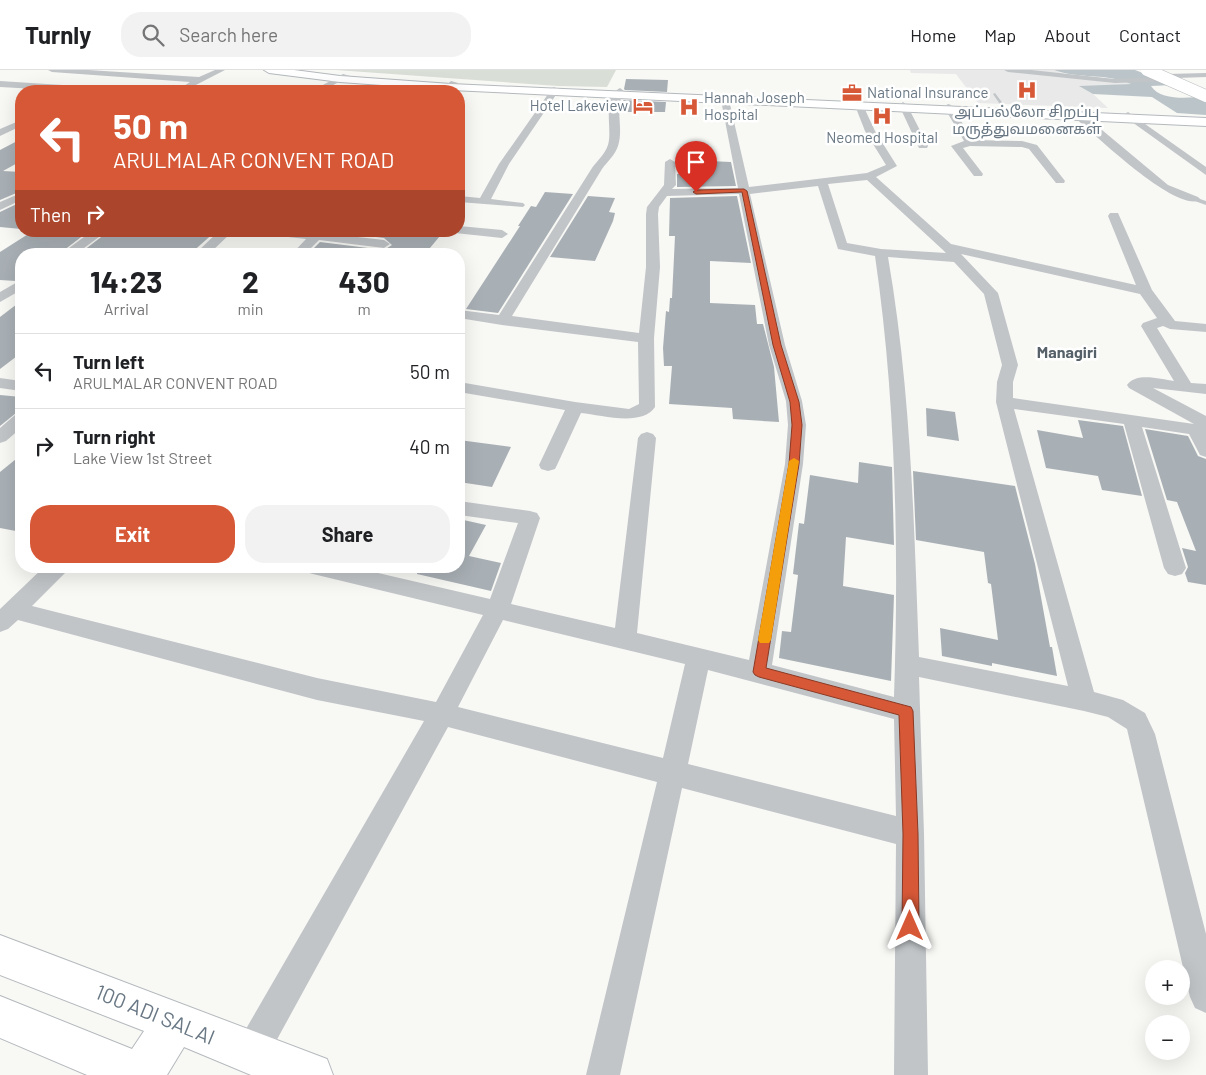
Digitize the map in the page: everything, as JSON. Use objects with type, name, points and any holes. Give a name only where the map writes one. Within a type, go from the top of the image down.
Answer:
[{"type":"main road","points":[[269,70],[425,85]]},
{"type":"main road","points":[[298,70],[343,78]]},
{"type":"main road","points":[[1147,70],[1206,95]]},
{"type":"main road","points":[[1151,70],[1206,95]]},
{"type":"main road","points":[[465,87],[555,90],[1206,121]]},
{"type":"main road","name":"100 ADI SALAI","points":[[0,955],[311,1075]]},
{"type":"main road","points":[[0,1017],[141,1075],[175,1022]]},
{"type":"street","points":[[52,70],[111,72],[200,80]]},
{"type":"street","points":[[190,85],[221,70]]},
{"type":"street","points":[[1008,70],[1122,81],[1204,75]]},
{"type":"street","points":[[1190,70],[1204,75]]},
{"type":"street","points":[[80,85],[111,72]]},
{"type":"street","points":[[328,85],[343,78]]},
{"type":"street","points":[[0,84],[15,85]]},
{"type":"street","points":[[482,202],[504,164],[555,90]]},
{"type":"street","points":[[502,321],[597,168],[612,148],[615,140],[613,105],[618,93]]},
{"type":"street","points":[[726,98],[777,345],[794,402],[797,425],[794,464],[759,672]]},
{"type":"street","points":[[664,193],[744,191],[822,182],[869,176],[892,166],[870,131],[859,104]]},
{"type":"street","points":[[904,107],[923,146]]},
{"type":"street","points":[[949,108],[970,143]]},
{"type":"street","points":[[1078,115],[1164,187],[1194,200]]},
{"type":"street","points":[[1130,117],[1206,172]]},
{"type":"street","points":[[0,125],[15,125]]},
{"type":"street","points":[[0,133],[15,127]]},
{"type":"street","points":[[978,174],[956,146],[970,143],[1022,144],[1033,147],[1060,181]]},
{"type":"street","points":[[465,388],[575,407],[631,414],[647,407],[646,338],[653,267],[652,214],[653,206],[670,184],[670,162]]},
{"type":"street","points":[[869,176],[953,252],[992,293],[1010,365],[1005,382],[1004,402],[1084,700]]},
{"type":"street","points":[[822,182],[842,246],[881,252],[953,252],[1145,291]]},
{"type":"street","points":[[465,200],[519,205]]},
{"type":"street","points":[[0,207],[15,201]]},
{"type":"street","points":[[1114,216],[1145,291],[1170,325],[1206,328]]},
{"type":"street","points":[[465,231],[502,234]]},
{"type":"street","points":[[76,248],[92,237]]},
{"type":"street","points":[[208,248],[220,237]]},
{"type":"street","points":[[304,248],[315,237]]},
{"type":"street","points":[[330,237],[387,241],[380,248]]},
{"type":"street","points":[[881,252],[891,304],[903,450],[907,665],[906,711],[910,834],[910,1075]]},
{"type":"street","points":[[0,298],[15,288]]},
{"type":"street","points":[[465,315],[646,338]]},
{"type":"street","points":[[1166,320],[1148,326],[1186,387]]},
{"type":"street","points":[[1206,389],[1142,382],[1135,385],[1202,428],[1206,451]]},
{"type":"street","points":[[0,383],[15,385]]},
{"type":"street","points":[[1004,402],[1202,428]]},
{"type":"street","points":[[548,465],[575,407]]},
{"type":"street","points":[[1131,420],[1175,568]]},
{"type":"street","points":[[0,437],[15,424]]},
{"type":"street","points":[[626,639],[647,438]]},
{"type":"street","points":[[251,1053],[442,714],[498,609],[530,518],[465,509]]},
{"type":"street","points":[[7,617],[52,573]]},
{"type":"street","points":[[343,573],[626,639],[906,711]]},
{"type":"street","points":[[7,617],[317,688],[442,714],[910,834]]},
{"type":"street","points":[[603,1075],[699,657]]},
{"type":"street","points":[[907,665],[1084,700],[1114,708],[1136,721],[1142,734],[1206,997]]},
{"type":"lane","points":[[996,94],[1006,111]]},
{"type":"lane","points":[[1194,200],[1206,203]]},
{"type":"shaded area","points":[[336,70],[616,70],[607,87],[558,86]]},
{"type":"shaded area","name":"அப்பல்லோ சிறப்பு மருத்துவமனைகள்","points":[[910,70],[1054,70],[1067,75],[1122,80],[1132,84],[1081,87],[1093,94],[1108,108],[978,103],[956,74],[911,73]]},
{"type":"shaded area","points":[[1054,70],[1135,70],[1174,85],[1151,86],[1156,91],[1169,97],[1206,97],[1206,115],[1177,113],[1152,97],[1093,94],[1079,86],[1131,84],[1113,78],[1063,73]]},
{"type":"building","points":[[626,79],[668,80],[667,92],[625,90]]},
{"type":"building","name":"Hotel Lakeview","points":[[623,100],[666,102],[665,112],[621,112]]},
{"type":"building","points":[[15,142],[15,164],[3,171],[15,172],[15,194],[0,200],[0,150]]},
{"type":"building","points":[[708,161],[731,162],[736,186],[677,187],[677,174],[708,174]]},
{"type":"building","points":[[545,192],[573,194],[498,313],[466,309],[531,206],[536,207]]},
{"type":"building","points":[[588,196],[615,198],[609,212],[615,213],[613,221],[595,261],[550,257]]},
{"type":"building","points":[[737,196],[751,263],[710,261],[710,303],[755,305],[757,324],[763,324],[774,367],[779,422],[733,419],[732,408],[669,404],[672,366],[664,366],[663,348],[666,311],[669,312],[670,298],[672,298],[675,236],[669,236],[670,198]]},
{"type":"building","points":[[15,205],[15,228],[0,227],[0,212]]},
{"type":"building","points":[[24,237],[81,237],[67,248],[15,248],[15,281],[0,280],[0,252]]},
{"type":"building","points":[[101,237],[209,237],[197,248],[87,248]]},
{"type":"building","points":[[376,237],[439,237],[430,248],[387,248],[392,245],[384,238]]},
{"type":"building","points":[[320,242],[368,248],[314,248]]},
{"type":"building","points":[[15,306],[15,358],[0,369],[0,317]]},
{"type":"building","points":[[0,395],[15,396],[15,414],[0,426]]},
{"type":"building","points":[[926,408],[955,412],[959,441],[927,436]]},
{"type":"building","points":[[1078,420],[1123,426],[1142,496],[1102,490],[1098,476],[1046,468],[1037,430],[1083,438]]},
{"type":"building","points":[[1145,429],[1188,436],[1198,456],[1206,459],[1206,585],[1188,582],[1185,573],[1188,567],[1182,548],[1196,551],[1177,502],[1167,500]]},
{"type":"building","points":[[465,441],[511,447],[492,487],[465,483]]},
{"type":"building","points":[[15,460],[15,531],[0,528],[0,472]]},
{"type":"building","points":[[859,462],[892,467],[894,545],[846,537],[843,586],[894,595],[891,681],[779,658],[782,631],[791,632],[798,575],[793,574],[799,523],[804,524],[810,475],[858,483]]},
{"type":"building","points":[[913,471],[1015,486],[1035,564],[1057,676],[992,663],[992,666],[942,656],[940,628],[998,640],[991,584],[988,583],[984,552],[916,540]]},
{"type":"building","points":[[465,520],[486,525],[469,556],[501,563],[491,591],[417,574],[465,573]]},
{"type":"slow traffic","points":[[764,640],[794,461]]},
{"type":"place","name":"அப்பல்லோ சிறப்பு மருத்துவமனைகள்","points":[[1027,90]]},
{"type":"place","name":"National Insurance","points":[[852,93]]},
{"type":"place","name":"Hotel Lakeview","points":[[643,106]]},
{"type":"place","name":"Hannah Joseph Hospital","points":[[689,107]]},
{"type":"place","name":"Neomed Hospital","points":[[882,116]]},
{"type":"district","name":"Managiri","points":[[1067,352]]},
{"type":"route","points":[[696,192],[744,191],[777,345],[794,402],[797,425],[794,464],[759,672],[906,711],[910,834],[910,926]]}]
